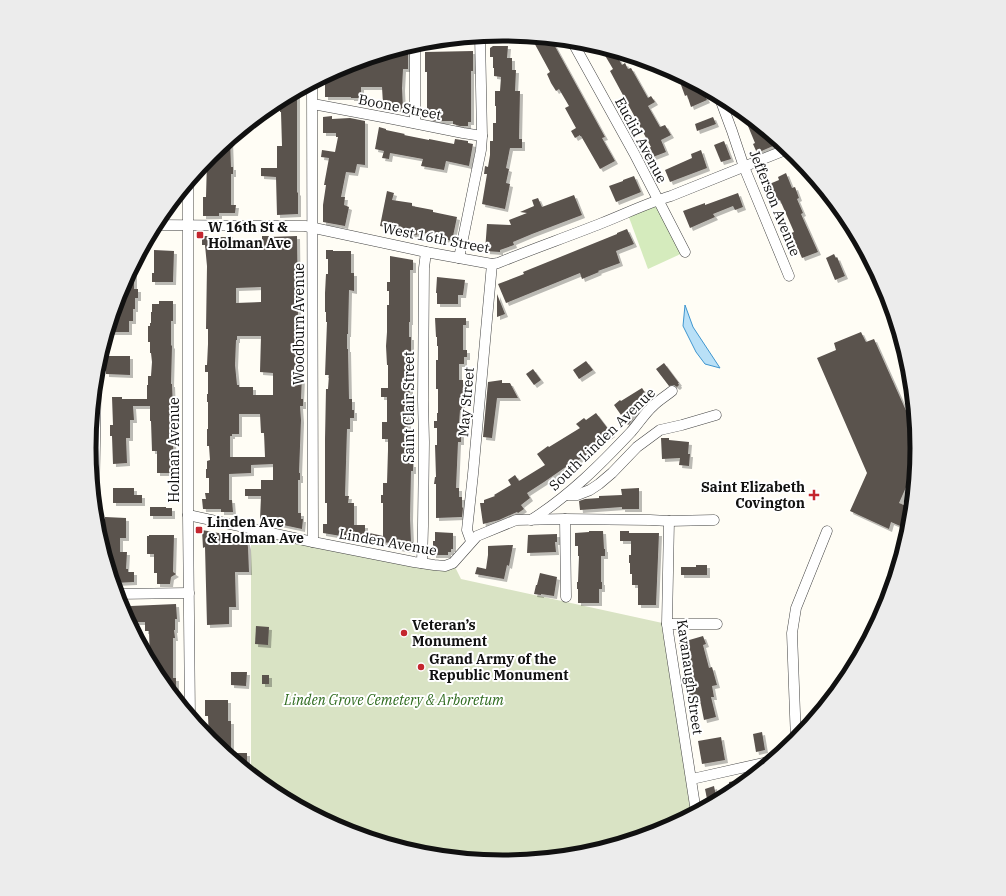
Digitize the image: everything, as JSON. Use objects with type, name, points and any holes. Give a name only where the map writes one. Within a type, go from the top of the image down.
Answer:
[{"type":"street","points":[[459,258],[481,150],[480,42]]},
{"type":"street","name":"Euclid Avenue","points":[[576,48],[634,153],[685,252]]},
{"type":"street","points":[[415,51],[415,123]]},
{"type":"street","name":"Woodburn Avenue","points":[[312,89],[313,542]]},
{"type":"street","name":"Boone Street","points":[[313,104],[482,136]]},
{"type":"street","name":"Jefferson Avenue","points":[[723,106],[744,166],[789,276]]},
{"type":"street","name":"West 16th Street","points":[[163,225],[305,226],[426,252],[492,264],[548,244],[782,151]]},
{"type":"street","name":"Holman Avenue","points":[[188,191],[188,515],[190,708]]},
{"type":"street","name":"Saint Clair Street","points":[[422,563],[424,268],[426,252]]},
{"type":"street","name":"May Street","points":[[472,541],[467,530],[492,264]]},
{"type":"street","name":"South Linden Avenue","points":[[531,520],[549,509],[567,495],[594,470],[653,406],[672,391]]},
{"type":"street","points":[[567,495],[577,495],[590,490],[599,484],[612,473],[637,446],[660,430],[716,415]]},
{"type":"street","name":"Linden Avenue","points":[[188,515],[313,542],[445,566],[458,558],[477,536],[516,520],[714,520]]},
{"type":"street","points":[[566,519],[566,597]]},
{"type":"street","name":"Kavanaugh Street","points":[[669,520],[667,624],[695,806]]},
{"type":"street","points":[[796,731],[792,633],[796,608],[827,531]]},
{"type":"street","points":[[123,594],[189,593]]},
{"type":"street","points":[[667,624],[717,624]]},
{"type":"street","points":[[692,779],[761,763]]},
{"type":"green space","points":[[658,200],[685,252],[648,269],[627,212]]},
{"type":"green space","name":"Linden Grove Cemetery & Arboretum","points":[[251,529],[369,553],[453,563],[461,579],[667,624],[695,806],[659,824],[634,833],[608,841],[556,852],[503,855],[450,852],[398,841],[347,824],[299,800],[251,768]]},
{"type":"water","points":[[685,305],[693,327],[720,368],[705,364],[696,352],[683,326]]},
{"type":"building","points":[[534,42],[554,44],[605,137],[602,138],[615,161],[600,169],[581,136],[580,135],[575,138],[571,131],[576,128],[565,108],[569,106],[559,89],[556,91],[551,83],[547,74],[550,72]]},
{"type":"building","points":[[493,46],[508,46],[507,58],[512,58],[512,70],[516,70],[515,91],[520,91],[519,139],[522,139],[522,148],[510,148],[506,168],[509,169],[506,183],[510,184],[505,209],[482,204],[487,174],[484,174],[485,166],[488,167],[490,141],[493,141],[493,123],[496,123],[495,91],[500,91],[501,77],[494,76],[493,57],[490,57],[490,48]]},
{"type":"building","points":[[473,51],[473,71],[471,71],[471,122],[468,122],[468,126],[460,126],[453,124],[453,121],[430,120],[430,117],[427,117],[427,72],[425,72],[425,52]]},
{"type":"building","points":[[408,53],[408,69],[403,69],[403,109],[385,109],[385,104],[383,104],[382,87],[361,87],[361,98],[325,97],[325,82],[372,63]]},
{"type":"building","points":[[604,54],[618,58],[622,65],[625,63],[628,69],[631,68],[648,98],[651,96],[655,102],[648,106],[660,127],[665,125],[671,135],[661,140],[666,152],[653,157],[649,148],[651,147],[610,71],[613,69]]},
{"type":"building","points":[[684,83],[705,95],[707,100],[691,107],[687,95],[685,96],[681,85]]},
{"type":"building","points":[[297,98],[298,214],[277,215],[276,177],[261,176],[261,168],[277,168],[277,146],[282,146],[280,108]]},
{"type":"building","points":[[332,116],[332,119],[350,118],[365,121],[365,165],[357,164],[355,173],[346,172],[341,197],[345,197],[344,205],[349,207],[345,226],[323,222],[323,205],[326,185],[324,185],[329,158],[321,157],[322,150],[335,152],[338,137],[336,137],[336,133],[323,133],[323,117]]},
{"type":"building","points":[[713,117],[716,124],[697,131],[695,124]]},
{"type":"building","points":[[751,125],[775,145],[757,153],[753,144],[755,143],[748,126]]},
{"type":"building","points":[[379,127],[405,134],[404,135],[454,144],[455,139],[468,141],[468,143],[473,144],[469,166],[446,161],[444,170],[421,166],[423,159],[390,153],[389,159],[382,158],[384,151],[375,149]]},
{"type":"building","points":[[724,141],[731,159],[721,162],[714,145]]},
{"type":"building","points":[[230,146],[231,167],[233,167],[233,174],[231,174],[231,205],[236,205],[235,213],[219,213],[219,216],[203,216],[203,197],[206,197],[207,169]]},
{"type":"building","points":[[701,150],[707,168],[670,182],[665,170],[692,158],[691,154]]},
{"type":"building","points":[[786,173],[792,188],[795,187],[799,198],[797,199],[803,213],[801,214],[818,252],[802,258],[791,233],[794,232],[780,200],[778,201],[774,191],[770,193],[767,185],[779,180],[778,177]]},
{"type":"building","points":[[634,176],[641,192],[616,202],[609,186]]},
{"type":"building","points":[[387,191],[394,193],[392,200],[412,203],[412,206],[457,217],[452,241],[444,239],[445,236],[418,232],[417,235],[380,226]]},
{"type":"building","points":[[738,193],[743,207],[735,210],[733,206],[713,214],[715,217],[690,228],[683,211]]},
{"type":"building","points":[[574,195],[582,215],[513,242],[514,245],[500,250],[500,252],[485,251],[487,224],[511,225],[509,220],[527,213],[520,212],[534,206],[532,200],[538,198],[542,207]]},
{"type":"building","points":[[627,229],[634,244],[616,251],[620,263],[582,279],[580,273],[506,303],[498,284],[524,274],[523,272]]},
{"type":"building","points":[[202,236],[233,237],[233,245],[262,245],[262,236],[297,236],[297,367],[300,367],[300,376],[302,376],[301,399],[303,399],[303,406],[300,406],[300,480],[298,480],[298,513],[301,513],[301,519],[303,519],[302,529],[260,520],[261,496],[245,496],[245,489],[261,489],[261,480],[273,480],[273,464],[251,465],[251,473],[229,474],[229,500],[232,500],[233,512],[221,512],[221,509],[203,509],[202,499],[206,499],[205,493],[209,493],[209,478],[206,478],[206,469],[207,461],[210,460],[209,446],[207,446],[208,372],[205,372],[205,365],[207,365],[208,344],[208,329],[206,329],[207,266],[205,245],[202,245]],"holes":[[[261,287],[261,302],[236,303],[236,288]],[[237,336],[261,336],[260,372],[273,373],[273,395],[253,395],[253,387],[239,387],[239,385],[237,385],[235,365]],[[239,414],[260,414],[261,433],[264,433],[265,457],[230,457],[230,436],[232,436],[232,434],[239,434]]]},
{"type":"building","points":[[154,250],[174,251],[173,282],[152,282],[152,273],[154,273]]},
{"type":"building","points":[[326,250],[351,251],[351,273],[354,273],[354,291],[349,290],[347,349],[349,399],[352,399],[354,418],[350,418],[350,429],[347,429],[345,496],[349,496],[348,503],[354,503],[354,525],[365,525],[365,532],[383,536],[383,503],[381,503],[381,495],[383,495],[383,483],[387,483],[388,439],[382,439],[382,422],[387,422],[387,397],[381,397],[381,388],[388,388],[386,346],[387,305],[389,305],[389,291],[387,291],[387,282],[390,282],[390,256],[413,260],[413,270],[410,270],[409,337],[411,337],[411,354],[410,397],[408,397],[408,453],[411,453],[411,464],[413,464],[413,471],[411,471],[410,518],[413,551],[398,548],[398,543],[370,542],[323,533],[323,524],[327,524],[327,503],[325,503],[325,439],[326,389],[328,389],[329,375],[325,375],[327,322],[325,312],[325,293],[326,274],[328,274],[328,259],[326,259]]},
{"type":"building","points":[[834,254],[836,258],[837,257],[845,276],[835,280],[826,258]]},
{"type":"building","points":[[134,277],[134,289],[138,289],[138,298],[135,298],[133,321],[129,321],[129,332],[113,332],[127,292]]},
{"type":"building","points":[[437,277],[465,280],[463,295],[458,295],[458,304],[437,304]]},
{"type":"building","points":[[497,294],[505,314],[497,317]]},
{"type":"building","points":[[159,301],[173,301],[173,321],[171,321],[171,384],[175,432],[175,439],[173,439],[174,473],[157,473],[157,451],[152,451],[150,406],[133,406],[134,420],[130,420],[130,438],[126,438],[127,463],[113,464],[112,436],[110,436],[110,425],[113,425],[112,397],[122,397],[122,399],[147,399],[148,376],[151,376],[152,362],[150,342],[148,342],[148,326],[150,326],[151,323],[152,304],[159,304]]},
{"type":"building","points":[[435,318],[466,318],[466,325],[463,325],[463,350],[467,350],[467,357],[464,357],[464,364],[459,364],[459,380],[463,380],[463,399],[462,410],[460,410],[459,424],[461,424],[461,442],[458,442],[456,488],[459,488],[459,497],[462,497],[462,517],[436,518],[436,484],[434,484],[436,477],[435,445],[437,445],[437,428],[434,428],[434,421],[437,421],[438,413],[436,360],[438,360],[438,346]]},
{"type":"building","points":[[861,332],[866,342],[874,339],[909,417],[910,448],[908,482],[899,503],[906,506],[902,527],[891,522],[889,529],[850,511],[867,473],[817,358],[836,350],[834,343]]},
{"type":"building","points":[[107,356],[130,356],[130,375],[106,374]]},
{"type":"building","points":[[586,361],[593,370],[579,379],[573,370]]},
{"type":"building","points":[[664,363],[679,383],[677,387],[674,385],[669,386],[656,369]]},
{"type":"building","points":[[533,369],[541,380],[534,385],[526,374]]},
{"type":"building","points":[[502,380],[502,383],[510,383],[518,398],[497,398],[492,438],[483,437],[488,382]]},
{"type":"building","points":[[642,388],[650,400],[641,410],[631,416],[633,419],[628,425],[614,405]]},
{"type":"building","points":[[596,413],[612,434],[587,451],[589,453],[527,493],[530,498],[521,505],[524,509],[518,513],[517,512],[499,520],[483,524],[480,503],[484,503],[484,500],[495,496],[494,495],[511,485],[508,480],[515,475],[519,481],[545,465],[537,454],[580,428],[576,424],[584,418],[586,420]]},
{"type":"building","points":[[661,438],[689,442],[689,466],[679,465],[680,458],[662,459]]},
{"type":"building","points":[[113,488],[134,488],[134,495],[142,495],[142,503],[113,503]]},
{"type":"building","points":[[639,488],[639,509],[622,509],[622,507],[580,510],[579,501],[599,498],[599,496],[622,495],[621,489]]},
{"type":"building","points":[[150,507],[172,508],[172,516],[150,516]]},
{"type":"building","points":[[105,517],[126,518],[126,538],[120,538],[120,552],[127,552],[126,569],[128,569],[128,572],[134,572],[134,582],[119,583],[105,531]]},
{"type":"building","points":[[202,530],[246,538],[248,547],[249,572],[235,572],[236,607],[229,607],[229,624],[207,625],[205,547],[203,548]]},
{"type":"building","points":[[603,531],[605,556],[601,556],[602,589],[599,589],[599,603],[578,603],[577,582],[579,556],[578,546],[575,546],[575,533]]},
{"type":"building","points":[[620,531],[629,531],[629,533],[659,533],[656,605],[638,605],[638,585],[632,585],[632,574],[630,574],[629,555],[631,555],[631,541],[620,541]]},
{"type":"building","points":[[435,532],[453,533],[453,549],[451,549],[451,552],[448,552],[448,555],[433,555],[433,541],[435,541]]},
{"type":"building","points":[[557,534],[557,542],[555,542],[556,552],[527,553],[528,535]]},
{"type":"building","points":[[174,535],[173,572],[176,574],[171,577],[170,584],[157,584],[157,573],[154,573],[154,554],[147,554],[147,536]]},
{"type":"building","points":[[513,545],[509,566],[507,565],[504,579],[475,574],[477,567],[486,569],[488,546]]},
{"type":"building","points":[[696,565],[707,565],[707,575],[681,575],[681,567],[696,567]]},
{"type":"building","points":[[540,573],[557,577],[554,596],[534,594]]},
{"type":"building","points":[[176,604],[177,619],[175,619],[175,638],[173,638],[173,678],[176,678],[176,687],[174,687],[150,648],[149,631],[145,631],[145,622],[135,622],[131,612],[131,606]]},
{"type":"building","points":[[256,626],[269,627],[268,645],[255,644]]},
{"type":"building","points":[[703,636],[706,644],[703,645],[709,668],[712,667],[717,685],[712,686],[714,697],[711,697],[716,717],[704,720],[700,700],[691,702],[686,684],[689,683],[679,643]]},
{"type":"building","points":[[231,672],[247,672],[246,686],[231,685]]},
{"type":"building","points":[[262,675],[269,675],[269,684],[262,684]]},
{"type":"building","points":[[205,700],[228,700],[228,721],[231,721],[231,750],[209,729],[208,716],[205,716]]},
{"type":"building","points":[[762,732],[765,750],[756,752],[753,734]]},
{"type":"building","points":[[721,737],[725,760],[702,764],[698,741]]},
{"type":"building","points":[[234,753],[247,753],[247,764]]},
{"type":"building","points":[[737,781],[730,786],[729,782]]},
{"type":"building","points":[[714,786],[716,794],[707,799],[705,789]]},
{"type":"place","name":"W 16th St & Holman Ave","points":[[200,235]]},
{"type":"place","name":"Saint Elizabeth Covington","points":[[814,495]]},
{"type":"place","name":"Linden Ave & Holman Ave","points":[[199,530]]},
{"type":"place","name":"Veteran’s Monument","points":[[404,633]]},
{"type":"place","name":"Grand Army of the Republic Monument","points":[[421,667]]}]
